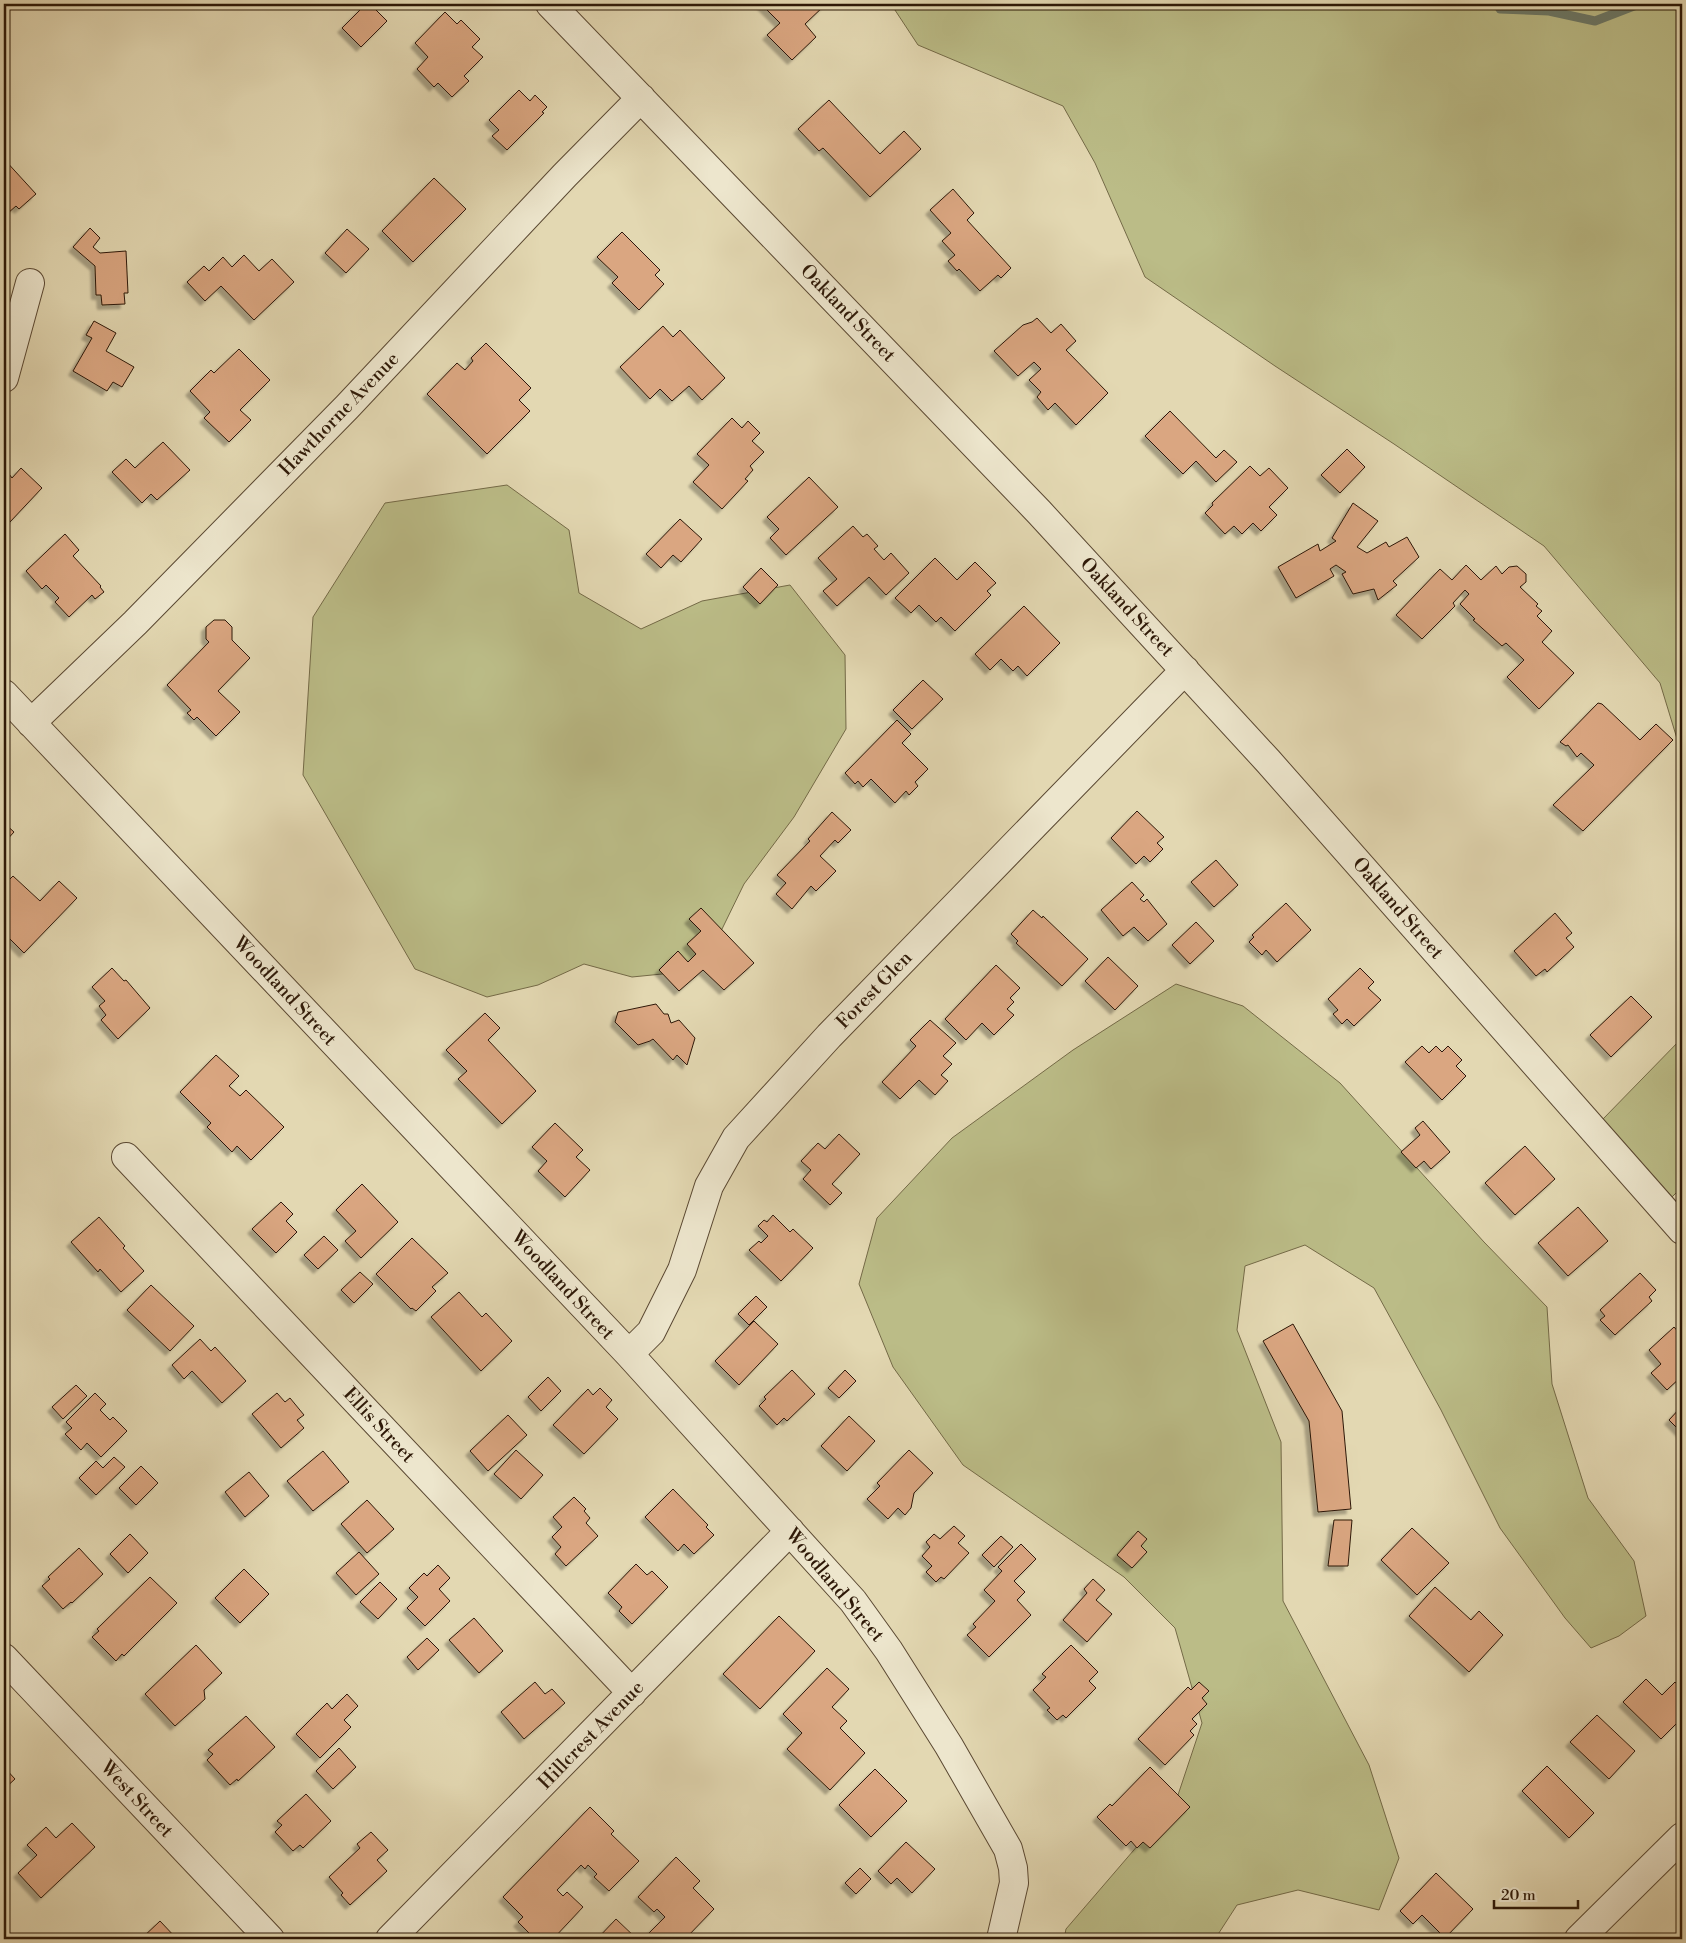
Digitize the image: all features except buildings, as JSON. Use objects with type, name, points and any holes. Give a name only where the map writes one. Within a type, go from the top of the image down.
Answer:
[{"type":"street","name":"Oakland Street","points":[[550,4],[1039,512],[1185,670],[1268,761],[1682,1230]]},
{"type":"street","name":"Hawthorne Avenue","points":[[31,723],[135,624],[347,407],[565,175],[641,98]]},
{"type":"street","points":[[4,378],[30,282]]},
{"type":"street","name":"Forest Glen","points":[[629,1354],[651,1332],[682,1270],[709,1186],[736,1138],[829,1036],[1185,670]]},
{"type":"street","name":"Woodland Street","points":[[4,694],[629,1354],[853,1601],[889,1651],[949,1746],[1008,1849],[1013,1868],[1014,1883],[1001,1939]]},
{"type":"street","name":"Ellis Street","points":[[126,1157],[632,1693]]},
{"type":"street","name":"Hillcrest Avenue","points":[[390,1939],[790,1530]]},
{"type":"street","name":"West Street","points":[[4,1658],[270,1939]]},
{"type":"street","points":[[1579,1939],[1682,1837]]},
{"type":"green space","points":[[891,4],[1682,4],[1682,755],[1660,683],[1544,546],[1145,277],[1095,163],[1063,106],[918,45]]},
{"type":"green space","points":[[507,485],[569,530],[579,593],[641,629],[702,601],[790,585],[845,655],[846,729],[794,817],[744,884],[702,970],[632,977],[584,964],[538,985],[487,997],[415,969],[303,775],[313,617],[385,503]]},
{"type":"green space","points":[[1176,984],[1243,1006],[1340,1083],[1484,1242],[1547,1307],[1552,1384],[1588,1498],[1634,1561],[1646,1616],[1619,1636],[1591,1648],[1565,1618],[1500,1528],[1441,1410],[1374,1288],[1305,1245],[1245,1266],[1237,1330],[1281,1442],[1283,1601],[1369,1765],[1399,1858],[1379,1910],[1298,1890],[1237,1905],[1215,1939],[1064,1939],[1066,1929],[1176,1801],[1202,1723],[1175,1628],[1124,1577],[963,1465],[893,1367],[859,1284],[877,1218],[952,1138],[1073,1050]]},
{"type":"green space","points":[[1682,1038],[1682,1187],[1672,1197],[1603,1119]]},
{"type":"waterway","points":[[1498,4],[1500,9],[1549,11],[1595,21],[1639,4]]}]
